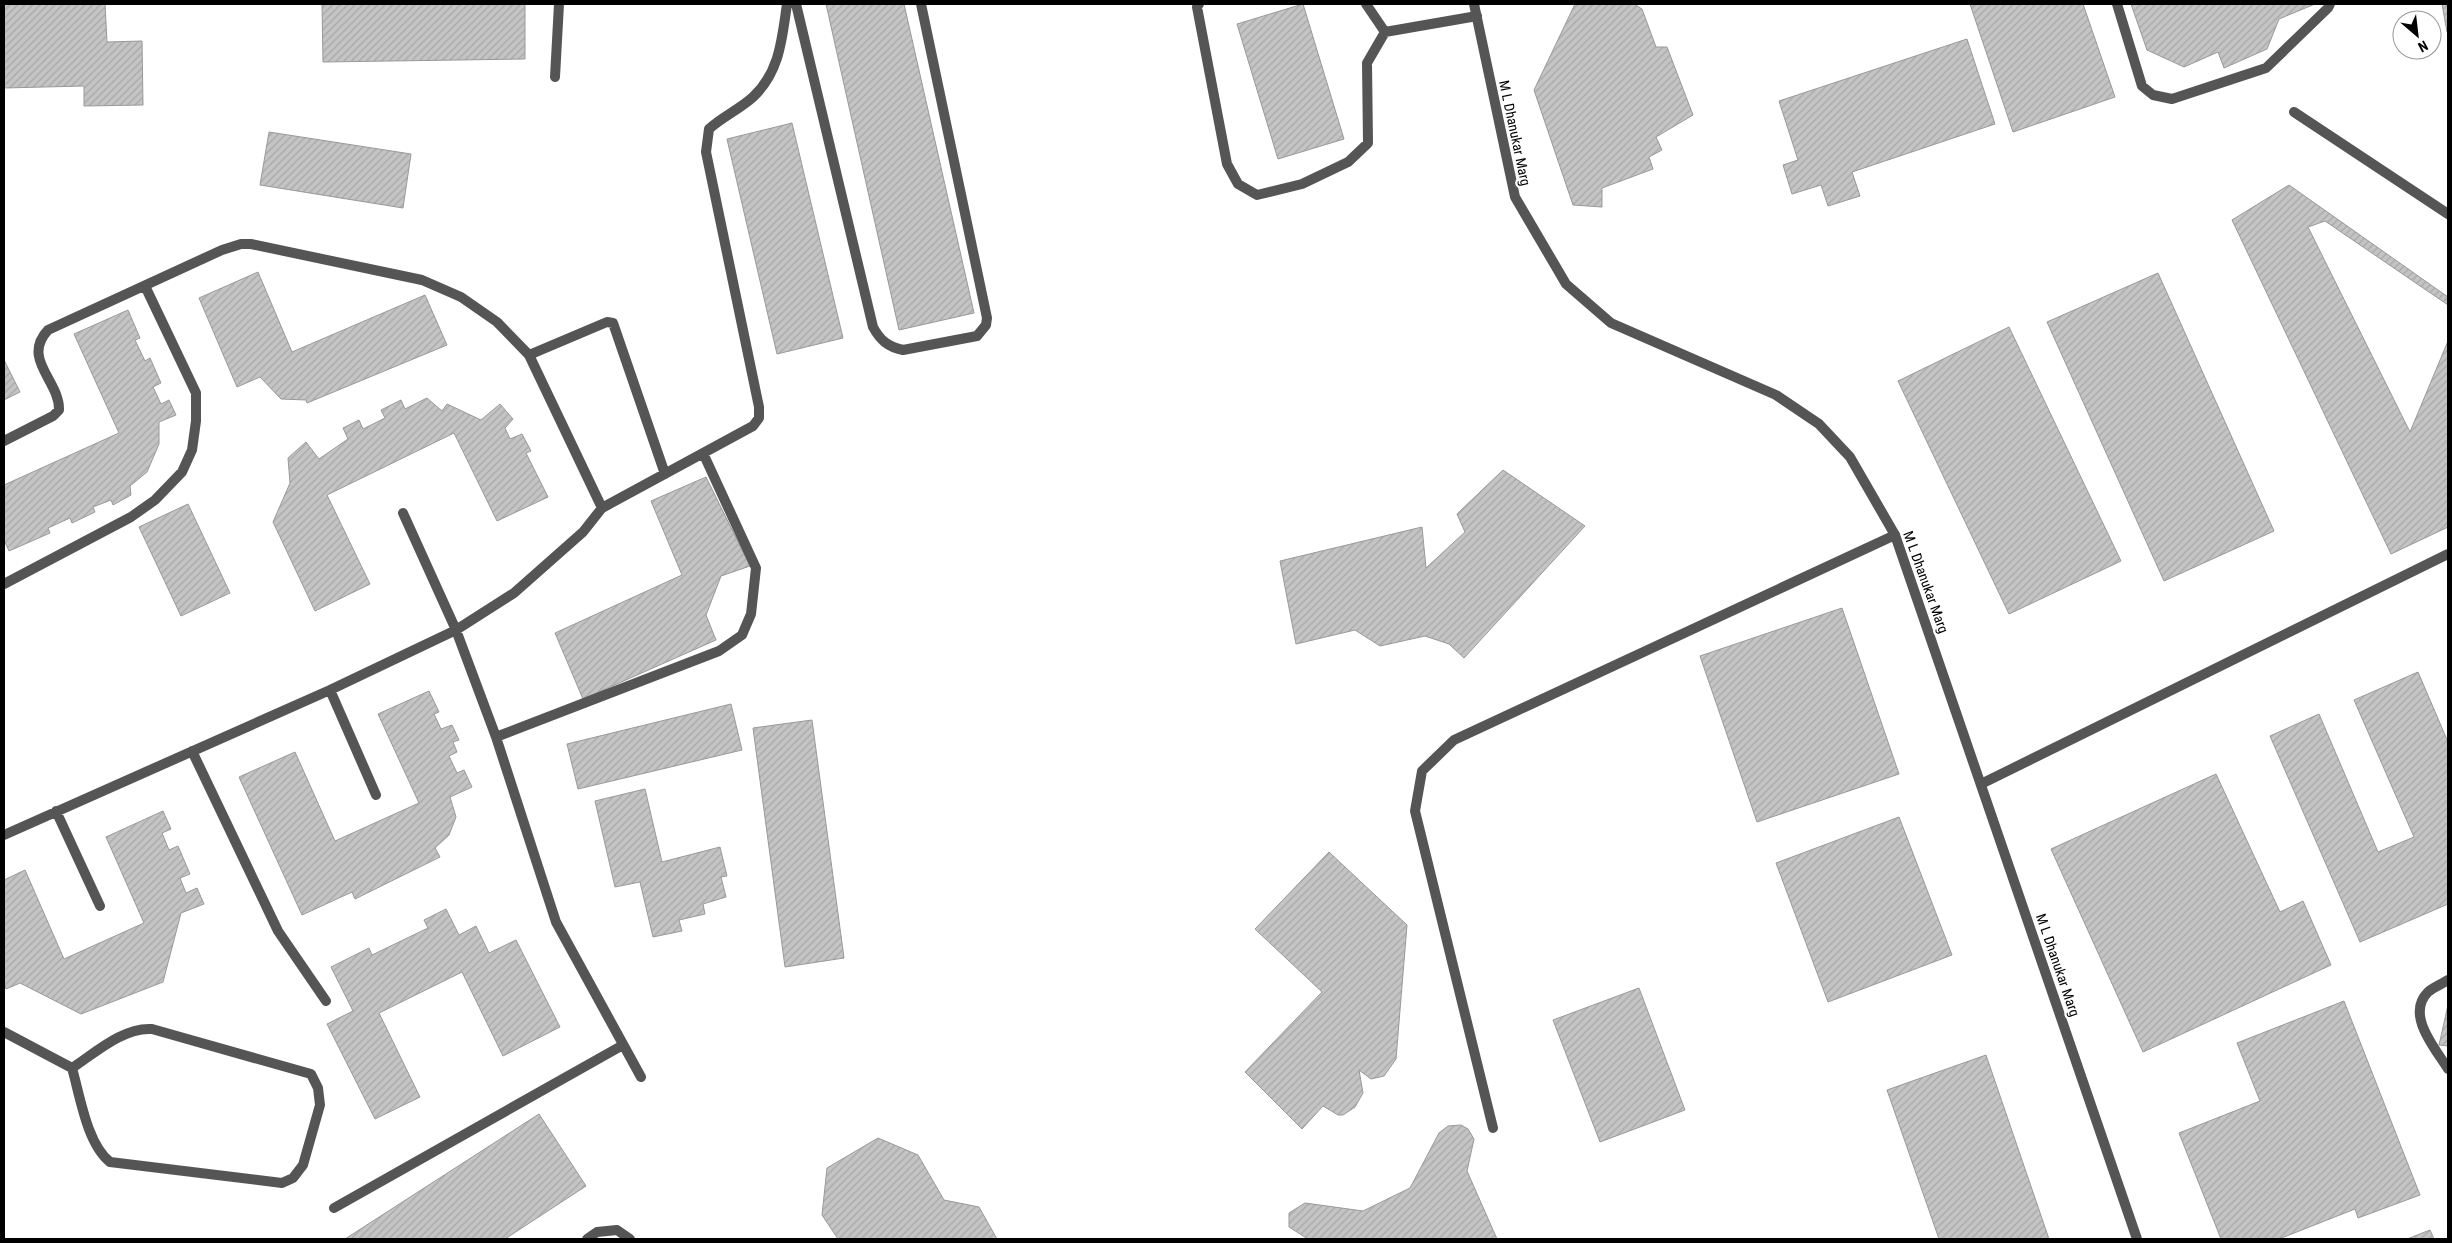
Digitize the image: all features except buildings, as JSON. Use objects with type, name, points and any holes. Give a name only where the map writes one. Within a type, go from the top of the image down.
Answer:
[{"type":"street","points":[[555,77],[559,4]]},
{"type":"street","points":[[4,835],[330,690],[456,630],[514,593],[583,532],[602,508],[753,426],[759,418],[759,406],[706,152],[706,137],[709,129],[752,98],[769,80],[781,50],[787,4]]},
{"type":"street","points":[[796,4],[873,327],[884,343],[903,350],[977,336],[986,325],[988,318],[921,4]]},
{"type":"street","points":[[1199,4],[1196,7],[1227,164],[1238,184],[1258,194],[1302,184],[1348,162],[1368,143],[1367,63],[1385,32],[1477,16]]},
{"type":"street","points":[[1366,4],[1385,32]]},
{"type":"street","name":"M L Dhanukar Marg","points":[[1474,4],[1515,198],[1566,284],[1611,324],[1776,395],[1819,424],[1850,457],[1895,535],[2137,1239]]},
{"type":"street","points":[[2117,4],[2142,86],[2153,95],[2172,99],[2190,95],[2266,68],[2322,15],[2330,4]]},
{"type":"street","points":[[2294,112],[2448,214]]},
{"type":"street","points":[[4,441],[53,416],[59,410],[59,402],[40,363],[38,348],[41,337],[48,330],[222,250],[242,244],[251,244],[422,280],[461,297],[497,322],[529,355],[602,508]]},
{"type":"street","points":[[4,584],[131,517],[155,500],[182,472],[192,450],[196,421],[196,393],[145,286]]},
{"type":"street","points":[[529,355],[607,322],[613,323],[664,474]]},
{"type":"street","points":[[496,737],[719,651],[742,635],[751,614],[756,568],[702,453]]},
{"type":"street","points":[[404,513],[456,630],[496,737],[556,922],[641,1077]]},
{"type":"street","points":[[1493,1128],[1414,811],[1422,771],[1454,740],[1895,535]]},
{"type":"street","points":[[1981,784],[2448,554]]},
{"type":"street","points":[[330,690],[376,795]]},
{"type":"street","points":[[192,751],[278,931],[326,1001]]},
{"type":"street","points":[[56,811],[100,906]]},
{"type":"street","points":[[2448,980],[2429,992],[2422,1000],[2419,1011],[2420,1022],[2448,1069]]},
{"type":"street","points":[[4,1032],[72,1068],[94,1144],[102,1156],[110,1162],[282,1183],[293,1178],[303,1165],[320,1105],[316,1080],[311,1074],[152,1029],[141,1028],[126,1034],[72,1068]]},
{"type":"street","points":[[334,1208],[623,1045]]},
{"type":"street","points":[[587,1239],[597,1232],[617,1230],[630,1239]]}]
